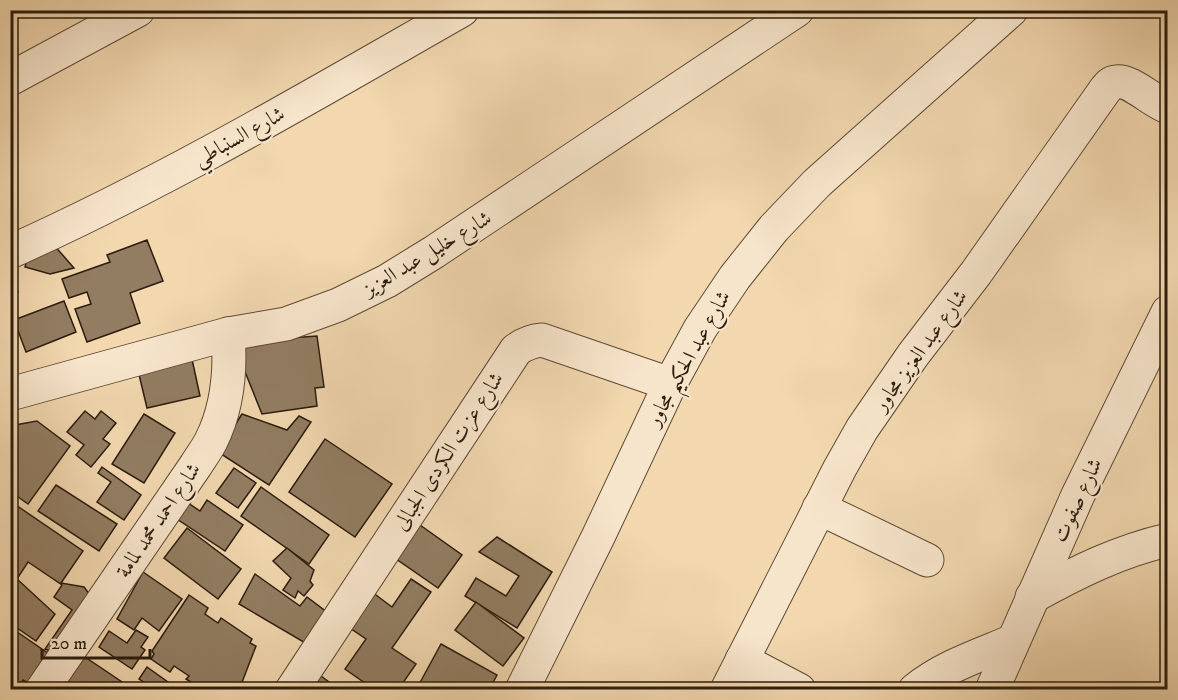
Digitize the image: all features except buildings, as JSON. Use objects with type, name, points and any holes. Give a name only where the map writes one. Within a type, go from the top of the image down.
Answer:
[{"type":"street","points":[[10,79],[138,10]]},
{"type":"street","name":"شارع السنباطي","points":[[10,252],[106,206],[256,128],[462,10]]},
{"type":"street","name":"شارع خليل عبد العزيز","points":[[10,394],[228,334],[286,324],[338,305],[387,281],[444,246],[797,10]]},
{"type":"street","name":"شارع عبد الحكيم مجاور","points":[[522,690],[598,537],[670,384],[700,329],[729,285],[774,228],[817,183],[1011,10]]},
{"type":"street","name":"شارع عبد العزيز مجاور","points":[[727,690],[819,508],[862,429],[976,273],[1109,84],[1116,81],[1124,82],[1167,107]]},
{"type":"street","name":"شارع صفوت","points":[[992,690],[1078,495],[1167,312]]},
{"type":"street","name":"شارع احمد محمد لمامة","points":[[42,690],[211,441],[222,415],[228,388],[230,359],[228,334]]},
{"type":"street","name":"شارع عزت الكردى الجبالى","points":[[292,690],[516,350],[523,344],[542,340],[670,384]]},
{"type":"street","points":[[819,508],[927,560]]},
{"type":"street","points":[[1032,597],[1072,575],[1114,557],[1167,540]]},
{"type":"street","points":[[915,690],[925,681],[944,671],[1013,641]]},
{"type":"street","points":[[742,660],[799,690]]}]
